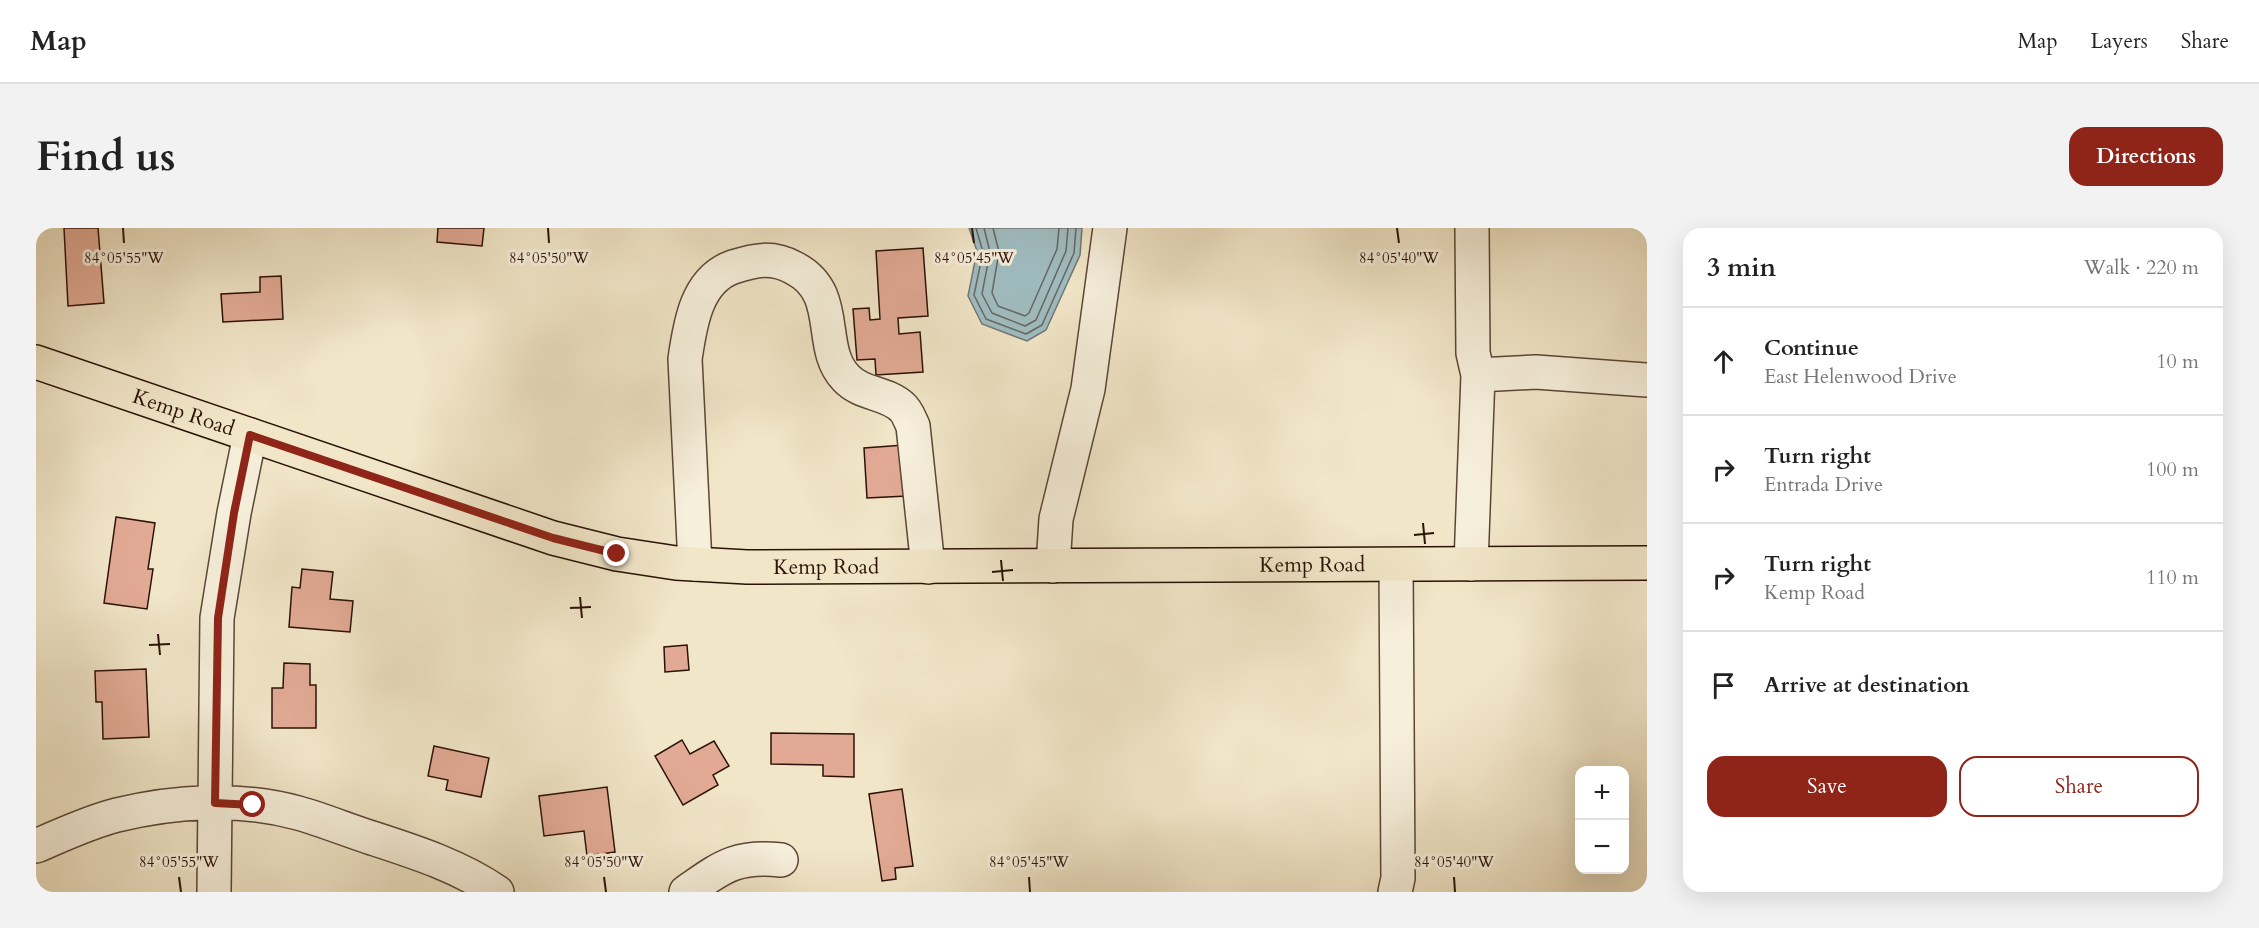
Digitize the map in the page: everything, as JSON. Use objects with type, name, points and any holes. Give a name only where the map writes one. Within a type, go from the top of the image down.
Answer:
[{"type":"main road","name":"Kemp Road","points":[[36,362],[553,538],[617,554],[695,564],[747,567],[928,567],[1647,563]]},
{"type":"street","points":[[1053,566],[1056,519],[1089,389],[1110,228]]},
{"type":"street","points":[[1472,228],[1473,353],[1478,375],[1472,564]]},
{"type":"street","points":[[695,564],[685,359],[689,329],[697,304],[710,281],[728,269],[755,260],[783,262],[809,275],[823,299],[835,361],[846,378],[865,392],[891,399],[904,408],[913,426],[928,567]]},
{"type":"street","points":[[1478,375],[1536,372],[1647,380]]},
{"type":"street","points":[[214,892],[218,618],[234,513],[250,435]]},
{"type":"street","points":[[1395,892],[1398,878],[1396,565]]},
{"type":"street","points":[[36,846],[115,815],[165,806],[215,803],[253,805],[296,813],[419,853],[448,865],[497,892]]},
{"type":"street","points":[[686,892],[725,866],[738,861],[765,858],[781,860]]},
{"type":"water","points":[[969,228],[1082,228],[1080,255],[1046,330],[1027,341],[982,324],[968,296],[977,251]]},
{"type":"building","points":[[64,228],[98,228],[104,303],[68,306]]},
{"type":"building","points":[[438,228],[484,228],[482,246],[437,242]]},
{"type":"building","points":[[923,248],[928,316],[898,318],[899,334],[920,332],[923,372],[876,375],[875,359],[857,360],[853,309],[869,308],[870,320],[880,319],[876,251]]},
{"type":"building","points":[[281,276],[283,319],[223,322],[221,294],[260,292],[260,277]]},
{"type":"building","points":[[904,445],[907,496],[867,498],[864,448]]},
{"type":"building","points":[[116,517],[155,523],[148,569],[153,569],[147,609],[104,603]]},
{"type":"building","points":[[302,569],[333,572],[330,599],[353,601],[350,632],[289,627],[292,587],[300,588]]},
{"type":"building","points":[[687,645],[689,670],[665,672],[664,647]]},
{"type":"building","points":[[284,663],[310,664],[310,685],[316,685],[316,728],[272,728],[272,688],[283,688]]},
{"type":"building","points":[[146,669],[149,737],[103,739],[102,702],[96,702],[95,671]]},
{"type":"building","points":[[771,733],[854,734],[854,777],[823,776],[823,765],[771,764]]},
{"type":"building","points":[[682,740],[690,754],[714,741],[729,766],[713,775],[718,785],[683,805],[655,756]]},
{"type":"building","points":[[434,746],[489,758],[481,797],[446,790],[448,780],[428,776]]},
{"type":"building","points":[[607,787],[615,852],[587,856],[584,831],[544,836],[539,796]]},
{"type":"building","points":[[902,789],[913,866],[895,868],[896,879],[882,881],[869,794]]},
{"type":"route","points":[[253,805],[215,803],[218,618],[234,513],[250,435],[553,538],[617,554]]}]
